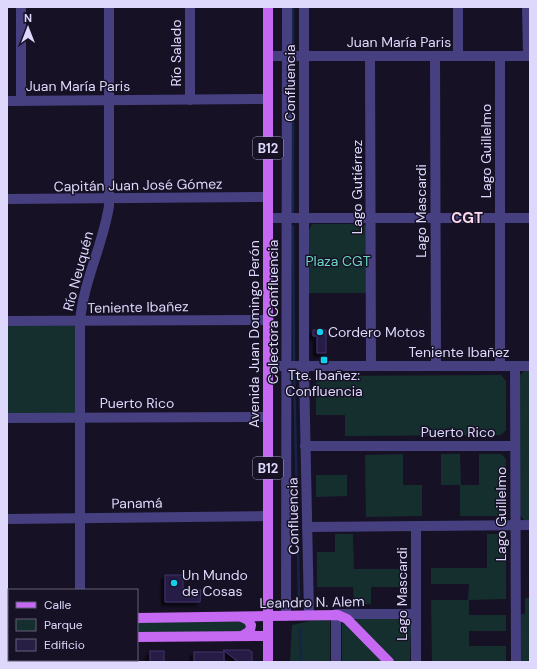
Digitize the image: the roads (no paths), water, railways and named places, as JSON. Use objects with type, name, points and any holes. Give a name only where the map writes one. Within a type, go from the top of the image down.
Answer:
[{"type":"main road","name":"Avenida Juan Domingo Perón","points":[[268,7],[268,662]]},
{"type":"main road","name":"Leandro N. Alem","points":[[138,618],[268,617],[336,614]]},
{"type":"main road","points":[[336,614],[343,616],[389,662]]},
{"type":"main road","points":[[242,617],[248,620],[251,625],[250,631],[242,636]]},
{"type":"main road","points":[[138,637],[268,636]]},
{"type":"street","points":[[21,7],[21,100]]},
{"type":"street","name":"Río Neuquén","points":[[80,589],[80,322],[83,300],[106,222],[109,199],[109,7]]},
{"type":"street","name":"Río Salado","points":[[190,7],[190,100]]},
{"type":"street","name":"Colectora Confluencia","points":[[286,616],[287,7]]},
{"type":"street","name":"Confluencia","points":[[304,7],[304,366],[309,615]]},
{"type":"street","points":[[458,7],[458,56]]},
{"type":"street","points":[[527,7],[529,56]]},
{"type":"street","name":"Juan María Paris","points":[[268,56],[529,56]]},
{"type":"street","name":"Lago Gutiérrez","points":[[370,56],[371,366]]},
{"type":"street","name":"Lago Mascardi","points":[[434,56],[436,366]]},
{"type":"street","name":"Lago Guillelmo","points":[[500,56],[500,366]]},
{"type":"street","name":"Juan María Paris","points":[[7,101],[268,99]]},
{"type":"street","name":"Capitán Juan José Gómez","points":[[7,199],[268,197]]},
{"type":"street","points":[[269,218],[530,218]]},
{"type":"street","name":"Teniente Ibañez","points":[[7,321],[80,322],[269,320]]},
{"type":"street","name":"Teniente Ibañez","points":[[269,366],[530,366]]},
{"type":"street","name":"Lago Guillelmo","points":[[515,366],[516,662]]},
{"type":"street","name":"Puerto Rico","points":[[7,418],[268,417]]},
{"type":"street","name":"Puerto Rico","points":[[305,446],[515,446]]},
{"type":"street","name":"Panamá","points":[[7,519],[268,516]]},
{"type":"street","points":[[307,527],[530,525]]},
{"type":"street","name":"Lago Mascardi","points":[[416,526],[416,662]]},
{"type":"street","points":[[336,614],[336,662]]},
{"type":"street","name":"Leandro N. Alem","points":[[336,614],[416,614]]},
{"type":"waterway","points":[[293,7],[293,51]]},
{"type":"waterway","points":[[293,63],[293,212]]},
{"type":"waterway","points":[[293,226],[294,361]]},
{"type":"waterway","points":[[294,371],[299,597]]},
{"type":"waterway","points":[[300,629],[301,662]]},
{"type":"place","name":"Cordero Motos","points":[[320,332]]},
{"type":"place","name":"Tte. Ibañez: Confluencia","points":[[324,360]]},
{"type":"place","name":"Un Mundo de Cosas","points":[[174,583]]},
{"type":"district","name":"CGT","points":[[467,218]]},
{"type":"park label","name":"Plaza CGT","points":[[338,261]]}]
